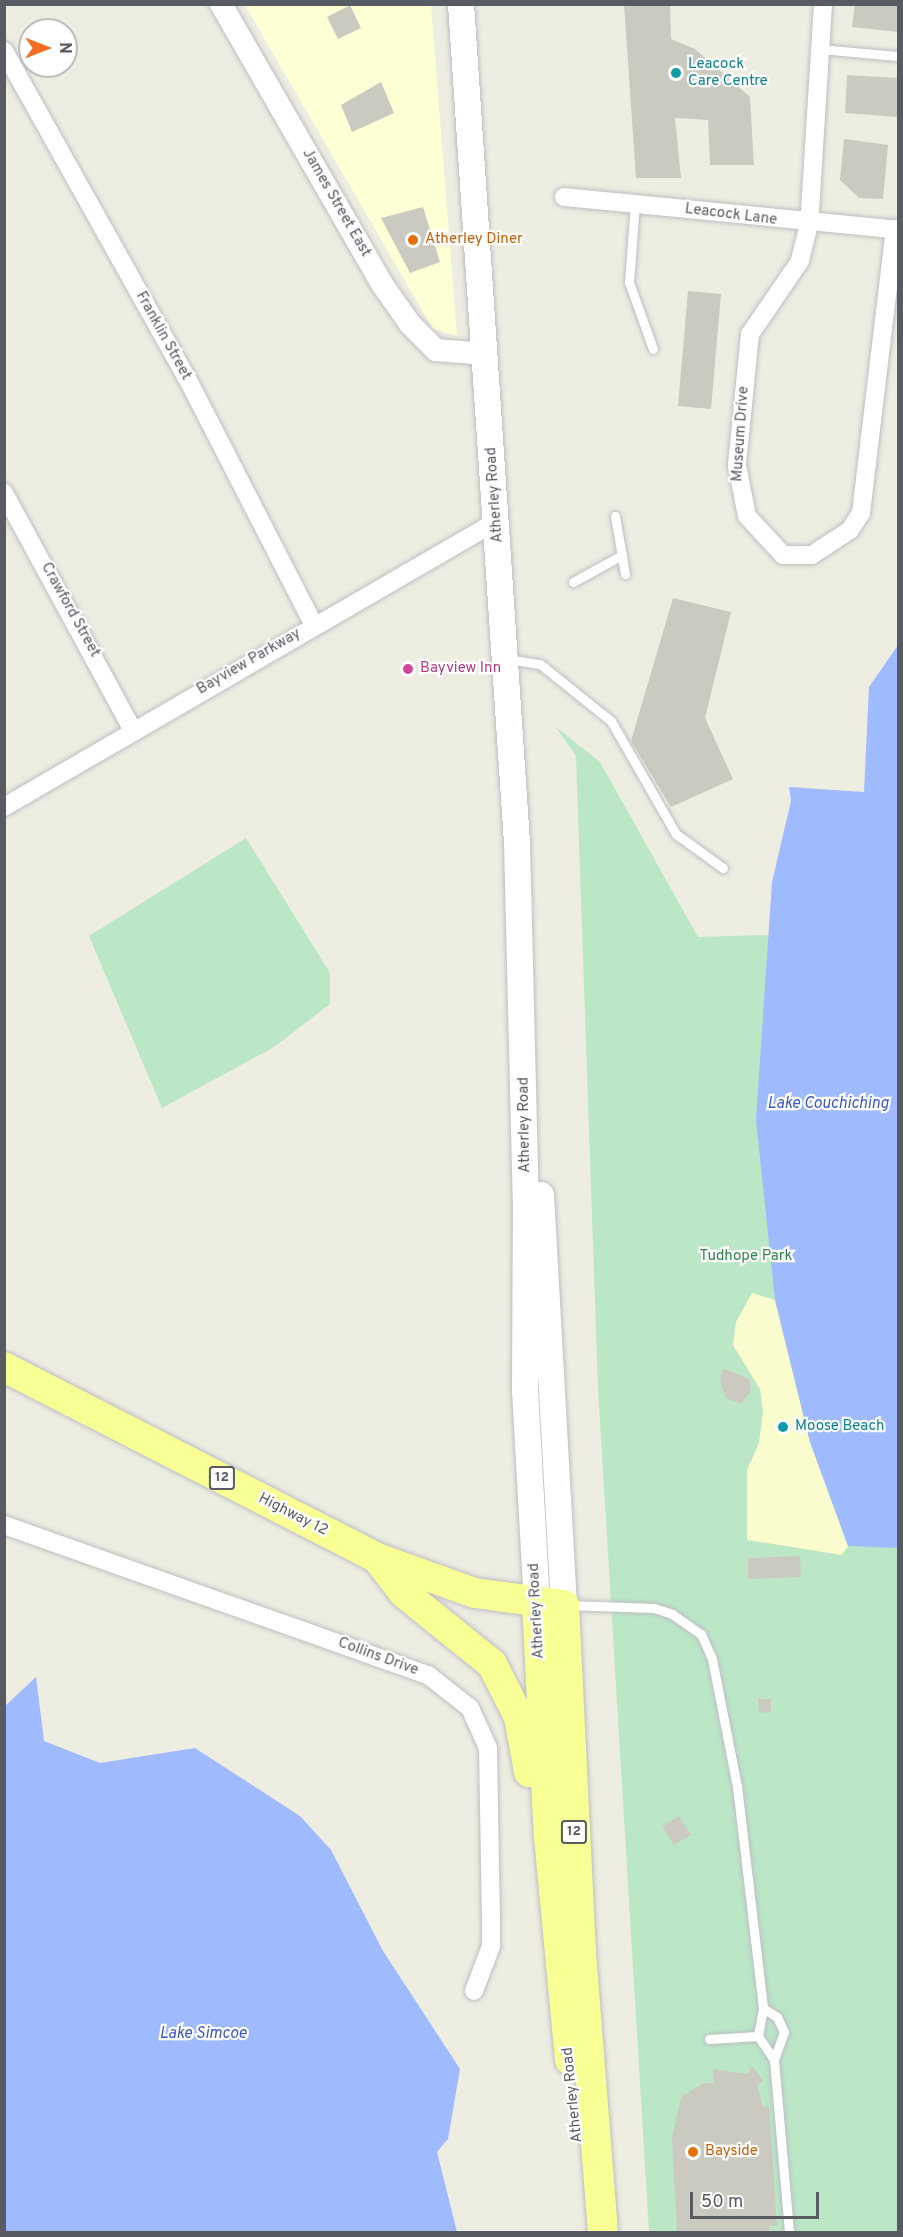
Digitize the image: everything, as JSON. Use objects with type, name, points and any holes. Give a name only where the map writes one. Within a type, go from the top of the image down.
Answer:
[{"type":"highway","name":"Highway 12","points":[[4,1366],[377,1558],[475,1593],[550,1604]]},
{"type":"highway","points":[[377,1558],[404,1593],[474,1648],[503,1681],[525,1740],[555,1927]]},
{"type":"highway","name":"Atherley Road","points":[[550,1604],[555,1927],[589,2232]]},
{"type":"highway","name":"Atherley Road","points":[[550,1604],[603,2232]]},
{"type":"main road","name":"Atherley Road","points":[[461,4],[506,659],[523,986],[525,1390],[550,1604]]},
{"type":"street","name":"James Street East","points":[[221,4],[382,284],[410,324],[436,350],[486,354]]},
{"type":"street","name":"Museum Drive","points":[[823,4],[809,224],[800,261],[750,334],[737,465],[747,516],[771,546],[792,558],[821,549],[850,530],[861,513],[897,230]]},
{"type":"street","name":"Franklin Street","points":[[4,51],[187,378],[314,625]]},
{"type":"street","name":"Leacock Lane","points":[[564,197],[635,203],[809,224],[897,230]]},
{"type":"street","name":"Crawford Street","points":[[4,493],[132,729]]},
{"type":"street","name":"Bayview Parkway","points":[[4,807],[132,729],[497,521]]},
{"type":"street","name":"Collins Drive","points":[[4,1524],[428,1675],[470,1708],[488,1748],[491,1906],[491,1946],[474,1990]]},
{"type":"lane","points":[[819,50],[898,56]]},
{"type":"lane","points":[[635,203],[629,282],[653,349]]},
{"type":"lane","points":[[615,516],[625,574]]},
{"type":"lane","points":[[573,582],[622,555]]},
{"type":"lane","points":[[506,659],[540,664],[611,721],[676,834],[723,868]]},
{"type":"lane","points":[[550,1604],[654,1608],[701,1634],[723,1698],[763,2008],[758,2036],[774,2060]]},
{"type":"lane","points":[[763,2008],[777,2017],[784,2032],[774,2060],[789,2232]]},
{"type":"lane","points":[[710,2039],[758,2036]]},
{"type":"shaded area","points":[[245,5],[431,5],[457,336],[433,329]]},
{"type":"green space","name":"Tudhope Park","points":[[555,726],[600,762],[698,937],[767,935],[898,1224],[898,2232],[649,2232],[598,1388],[576,756]]},
{"type":"green space","points":[[246,838],[330,973],[330,1004],[274,1047],[162,1108],[89,936]]},
{"type":"sand","name":"Moose Beach","points":[[752,1293],[775,1300],[810,1442],[848,1546],[842,1555],[747,1540],[747,1470],[759,1443],[763,1411],[760,1389],[733,1345],[736,1322]]},
{"type":"water","name":"Lake Couchiching","points":[[898,645],[898,1548],[848,1546],[810,1442],[775,1300],[756,1120],[772,882],[791,801],[789,787],[864,792],[869,687]]},
{"type":"water","name":"Lake Simcoe","points":[[36,1677],[44,1741],[100,1763],[195,1748],[300,1816],[331,1850],[383,1951],[460,2069],[448,2139],[437,2152],[457,2232],[5,2232],[5,1706]]},
{"type":"building","name":"Leacock Care Centre","points":[[624,4],[670,4],[671,39],[695,49],[750,97],[754,165],[710,165],[708,120],[675,118],[681,178],[636,178]]},
{"type":"building","points":[[855,4],[898,4],[898,32],[852,27]]},
{"type":"building","points":[[350,5],[361,28],[338,39],[327,17]]},
{"type":"building","points":[[847,75],[898,78],[898,117],[845,113]]},
{"type":"building","points":[[381,82],[394,113],[352,132],[341,105]]},
{"type":"building","points":[[844,139],[888,145],[883,199],[859,198],[840,180]]},
{"type":"building","name":"Atherley Diner","points":[[423,207],[440,262],[410,273],[381,218]]},
{"type":"building","points":[[688,291],[721,294],[711,409],[678,406]]},
{"type":"building","points":[[673,598],[731,612],[705,718],[733,779],[671,807],[631,741]]},
{"type":"building","points":[[723,1368],[749,1379],[751,1391],[741,1404],[726,1398],[720,1382]]},
{"type":"building","points":[[800,1556],[801,1577],[748,1579],[748,1558]]},
{"type":"building","points":[[758,1699],[771,1699],[771,1712],[759,1713]]},
{"type":"building","points":[[679,1816],[691,1835],[674,1845],[662,1826]]},
{"type":"building","points":[[752,2066],[763,2080],[757,2085],[763,2107],[769,2107],[777,2226],[769,2226],[769,2232],[677,2232],[672,2138],[681,2097],[703,2083],[714,2083],[713,2069],[747,2074]]},
{"type":"place","name":"Leacock Care Centre","points":[[676,73]]},
{"type":"place","name":"Atherley Diner","points":[[413,240]]},
{"type":"place","name":"Bayview Inn","points":[[408,669]]},
{"type":"place","name":"Moose Beach","points":[[783,1427]]},
{"type":"place","name":"Bayside","points":[[693,2152]]}]
